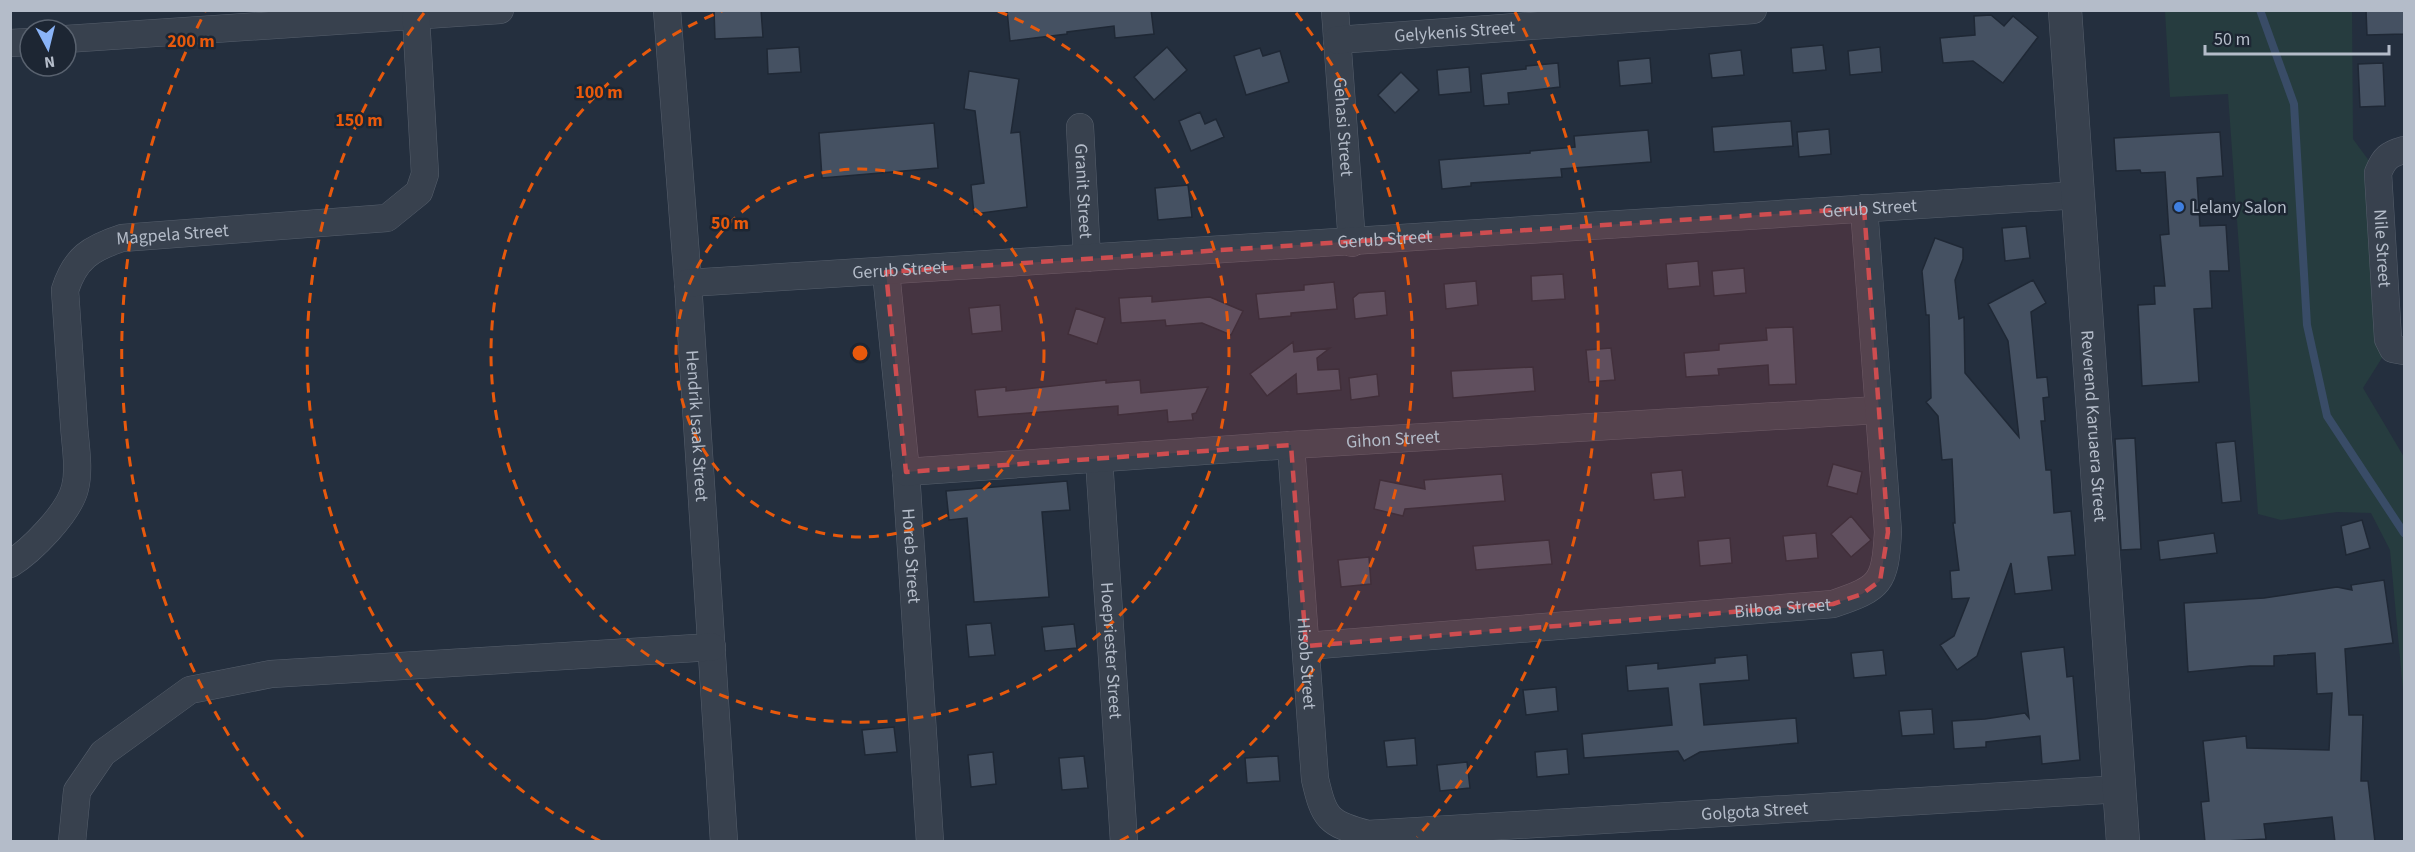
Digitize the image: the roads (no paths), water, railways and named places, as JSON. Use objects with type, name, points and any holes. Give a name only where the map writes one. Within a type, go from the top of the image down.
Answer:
[{"type":"street","points":[[78,38],[500,10]]},
{"type":"street","name":"Hendrik Isaak Street","points":[[667,10],[688,284],[724,842]]},
{"type":"street","name":"Gehasi Street","points":[[1335,10],[1352,243]]},
{"type":"street","name":"Gelykenis Street","points":[[1337,40],[1753,10]]},
{"type":"street","name":"Reverend Karuaera Street","points":[[2065,10],[2123,842]]},
{"type":"street","name":"Magpela Street","points":[[10,564],[24,556],[44,536],[63,512],[75,489],[76,460],[65,290],[72,271],[99,245],[122,238],[387,218],[419,192],[425,174],[416,17]]},
{"type":"street","name":"Granit Street","points":[[1080,127],[1087,258]]},
{"type":"street","name":"Nile Street","points":[[2404,150],[2391,153],[2384,159],[2378,173],[2388,339],[2393,349],[2404,351]]},
{"type":"street","name":"Gerub Street","points":[[688,284],[2079,195]]},
{"type":"street","name":"Bilboa Street","points":[[1306,646],[1833,604],[1862,594],[1880,581],[1886,562],[1888,532],[1864,208]]},
{"type":"street","name":"Horeb Street","points":[[885,272],[906,472],[930,842]]},
{"type":"street","name":"Gihon Street","points":[[906,472],[1291,445],[1878,410]]},
{"type":"street","name":"Hisob Street","points":[[1291,445],[1315,779],[1320,802],[1330,820],[1347,828],[1368,834],[1387,832]]},
{"type":"street","name":"Hoepriester Street","points":[[1099,459],[1124,842]]},
{"type":"street","points":[[72,842],[77,791],[103,753],[190,690],[271,674],[712,647]]},
{"type":"street","name":"Golgota Street","points":[[1387,832],[2121,789]]},
{"type":"waterway","points":[[2260,10],[2294,104],[2307,325],[2327,416],[2404,533]]},
{"type":"place","name":"Lelany Salon","points":[[2179,207]]}]
